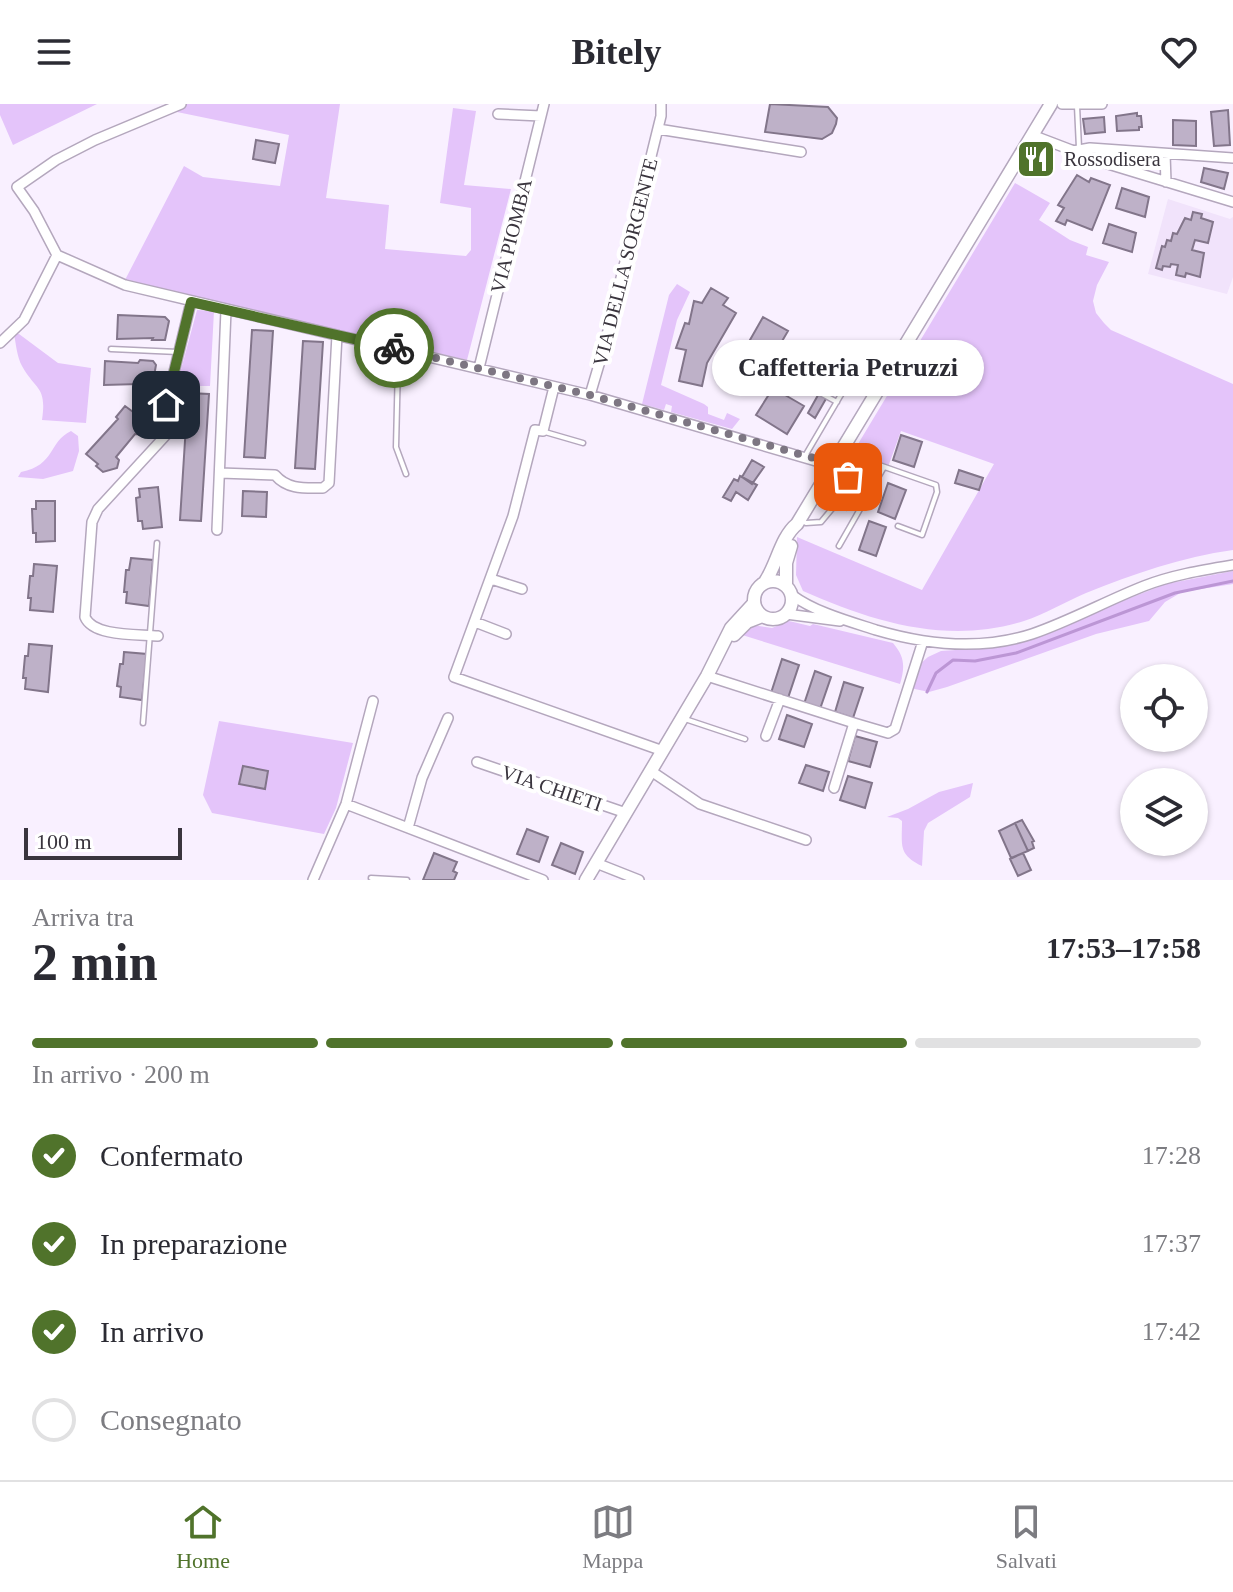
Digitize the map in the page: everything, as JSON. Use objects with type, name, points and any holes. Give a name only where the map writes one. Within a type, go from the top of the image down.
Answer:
[{"type":"main road","points":[[754,603],[762,616],[772,619],[786,614],[792,605],[786,563],[799,522],[1051,104]]},
{"type":"main road","points":[[586,880],[707,676],[731,628],[754,603],[756,590],[775,566],[790,530],[799,522]]},
{"type":"main road","points":[[765,582],[776,580],[789,590]]},
{"type":"main road","points":[[717,656],[743,625],[762,616]]},
{"type":"street","points":[[181,104],[95,140],[56,160],[17,187],[34,211],[57,255],[125,285],[590,395],[833,466]]},
{"type":"street","name":"VIA PIOMBA","points":[[479,368],[544,104]]},
{"type":"street","name":"VIA DELLA SORGENTE","points":[[590,395],[658,129],[661,104]]},
{"type":"street","points":[[1062,104],[1102,104]]},
{"type":"street","points":[[498,114],[541,116]]},
{"type":"street","name":"VIA DELLA SORGENTE","points":[[658,129],[801,152]]},
{"type":"street","points":[[1032,135],[1108,164],[1233,202]]},
{"type":"street","points":[[1076,150],[1233,158]]},
{"type":"street","points":[[1108,164],[1112,150]]},
{"type":"street","points":[[1165,154],[1166,182]]},
{"type":"street","points":[[0,343],[24,320],[57,255]]},
{"type":"street","points":[[154,635],[100,630],[87,623],[90,533],[98,509],[166,435],[166,405],[191,302]]},
{"type":"street","points":[[217,530],[226,310]]},
{"type":"street","points":[[220,473],[275,471],[281,482],[294,487],[323,488],[329,483],[337,335]]},
{"type":"street","points":[[554,387],[543,431],[535,430],[513,516],[454,677],[663,751]]},
{"type":"street","points":[[786,614],[859,625],[946,645],[978,644],[1030,634],[1147,585],[1233,565]]},
{"type":"street","points":[[491,579],[522,589]]},
{"type":"street","points":[[789,590],[806,604],[859,625]]},
{"type":"street","points":[[475,622],[506,634]]},
{"type":"street","points":[[707,676],[888,733],[895,729],[923,641]]},
{"type":"street","points":[[766,736],[780,699]]},
{"type":"street","points":[[313,880],[346,804],[373,701]]},
{"type":"street","points":[[408,828],[422,778],[448,718]]},
{"type":"street","points":[[834,788],[854,723]]},
{"type":"street","name":"VIA CHIETI","points":[[477,762],[626,813]]},
{"type":"street","points":[[651,771],[700,804],[806,840]]},
{"type":"street","points":[[346,804],[543,880]]},
{"type":"street","points":[[596,863],[639,880]]},
{"type":"lane","points":[[1076,150],[1077,106]]},
{"type":"lane","points":[[111,349],[178,352]]},
{"type":"lane","points":[[402,349],[398,363],[396,447],[406,474]]},
{"type":"lane","points":[[837,402],[809,387],[788,381],[783,372],[785,364],[795,356],[805,358],[817,368],[828,386],[841,395]]},
{"type":"lane","points":[[804,456],[849,381],[873,379],[883,384]]},
{"type":"lane","points":[[543,431],[583,443]]},
{"type":"lane","points":[[842,452],[936,485],[937,492],[922,535],[898,526]]},
{"type":"lane","points":[[833,466],[848,480]]},
{"type":"lane","points":[[839,546],[884,467]]},
{"type":"lane","points":[[799,522],[821,522],[836,504]]},
{"type":"lane","points":[[143,723],[154,635],[157,543]]},
{"type":"lane","points":[[682,718],[745,739]]},
{"type":"lane","points":[[371,878],[407,880]]},
{"type":"shaded area","points":[[0,104],[97,104],[13,145],[0,115]]},
{"type":"shaded area","points":[[185,104],[340,104],[326,198],[389,205],[385,249],[466,256],[471,250],[471,208],[440,203],[453,108],[476,111],[464,185],[511,189],[467,360],[125,280],[184,166],[203,177],[280,186],[289,135],[177,112],[176,109]]},
{"type":"shaded area","points":[[1015,183],[1050,203],[1039,220],[1070,240],[1088,247],[1086,255],[1109,262],[1093,301],[1096,313],[1111,330],[1233,384],[1233,550],[1140,573],[1024,621],[967,631],[911,627],[856,612],[803,591],[796,575],[797,537],[922,590],[994,464],[901,431],[888,467],[852,454]]},
{"type":"shaded area","points":[[1168,199],[1230,219],[1233,217],[1233,277],[1227,294],[1148,274]]},
{"type":"shaded area","points":[[677,284],[690,292],[677,320],[661,385],[704,404],[708,407],[708,414],[724,420],[727,413],[740,419],[732,429],[671,412],[672,406],[666,404],[664,410],[642,404],[669,295]]},
{"type":"shaded area","points":[[197,310],[214,311],[210,386],[200,386],[199,390],[176,388]]},
{"type":"shaded area","points":[[14,334],[19,334],[58,363],[91,368],[86,423],[42,420],[42,395],[20,362]]},
{"type":"shaded area","points":[[71,431],[78,436],[79,451],[73,471],[43,479],[18,477],[21,472],[32,469],[46,459],[58,441]]},
{"type":"shaded area","points":[[1233,571],[1233,584],[1182,592],[1165,602],[1149,621],[1096,634],[947,687],[929,692],[910,688],[920,664],[941,651],[1014,643],[1166,584]]},
{"type":"shaded area","points":[[789,621],[893,643],[903,662],[900,684],[739,634],[752,625],[772,628]]},
{"type":"shaded area","points":[[219,721],[353,743],[336,808],[324,834],[212,813],[203,795]]},
{"type":"shaded area","points":[[973,783],[970,797],[928,823],[924,831],[922,866],[909,857],[902,843],[902,821],[887,817],[939,792]]},
{"type":"building","points":[[770,104],[828,107],[837,118],[836,124],[832,133],[822,139],[765,132]]},
{"type":"building","points":[[1228,110],[1230,145],[1214,146],[1211,112]]},
{"type":"building","points":[[1137,113],[1141,116],[1142,127],[1139,130],[1117,131],[1116,116]]},
{"type":"building","points":[[1104,117],[1105,132],[1085,134],[1083,119]]},
{"type":"building","points":[[1173,120],[1196,121],[1196,146],[1173,145]]},
{"type":"building","points":[[256,140],[279,144],[275,163],[253,159]]},
{"type":"building","points":[[1204,168],[1228,173],[1224,189],[1201,182]]},
{"type":"building","points":[[1077,175],[1089,182],[1091,178],[1110,185],[1092,230],[1067,220],[1065,225],[1056,221],[1064,208],[1058,205]]},
{"type":"building","points":[[1122,188],[1149,197],[1145,217],[1116,208]]},
{"type":"building","points":[[1193,212],[1213,222],[1208,243],[1195,240],[1192,250],[1204,253],[1200,277],[1186,273],[1185,277],[1176,275],[1178,265],[1163,266],[1162,270],[1156,268],[1162,246],[1165,247],[1167,240],[1171,241],[1173,233],[1177,234],[1185,218],[1191,220]]},
{"type":"building","points":[[1109,224],[1136,233],[1132,252],[1103,243]]},
{"type":"building","points":[[711,288],[728,298],[723,305],[736,313],[707,363],[702,386],[679,381],[686,350],[676,348],[685,323],[689,324],[694,301],[702,303]]},
{"type":"building","points":[[118,315],[165,317],[169,321],[165,340],[117,339]]},
{"type":"building","points":[[763,317],[788,331],[753,391],[729,377]]},
{"type":"building","points":[[252,330],[273,331],[265,458],[244,457]]},
{"type":"building","points":[[303,341],[323,342],[315,469],[295,468]]},
{"type":"building","points":[[140,360],[153,361],[156,365],[152,387],[138,387],[139,384],[104,385],[105,361],[138,363]]},
{"type":"building","points":[[827,379],[835,383],[815,418],[808,413]]},
{"type":"building","points":[[773,388],[804,406],[787,434],[756,415]]},
{"type":"building","points":[[188,393],[209,394],[201,521],[180,520]]},
{"type":"building","points":[[125,406],[144,420],[147,430],[143,435],[135,434],[116,457],[119,460],[117,468],[103,472],[86,454],[118,419],[116,417]]},
{"type":"building","points":[[901,435],[922,442],[914,467],[893,460]]},
{"type":"building","points":[[752,460],[764,467],[752,484],[742,477]]},
{"type":"building","points":[[859,468],[868,473],[860,487],[851,482]]},
{"type":"building","points":[[959,470],[983,478],[979,490],[955,483]]},
{"type":"building","points":[[740,476],[757,485],[748,500],[736,492],[731,501],[723,497],[734,479],[738,481]]},
{"type":"building","points":[[848,480],[855,484],[849,494],[854,497],[846,510],[826,498],[833,485],[843,490]]},
{"type":"building","points":[[888,483],[906,490],[895,519],[878,512]]},
{"type":"building","points":[[158,487],[162,527],[143,529],[142,521],[138,521],[136,498],[140,497],[139,489]]},
{"type":"building","points":[[243,491],[267,492],[266,517],[242,516]]},
{"type":"building","points":[[36,501],[55,501],[55,541],[36,542],[32,509],[36,509]]},
{"type":"building","points":[[869,521],[886,527],[876,556],[859,550]]},
{"type":"building","points":[[131,558],[153,560],[149,606],[126,603],[126,570],[129,570]]},
{"type":"building","points":[[34,564],[57,566],[53,612],[30,610],[31,598],[28,598]]},
{"type":"building","points":[[29,644],[52,646],[48,692],[25,689],[26,678],[23,678]]},
{"type":"building","points":[[124,652],[147,654],[142,700],[120,697],[121,687],[117,686]]},
{"type":"building","points":[[782,659],[799,665],[788,698],[771,693]]},
{"type":"building","points":[[815,671],[831,677],[820,709],[804,704]]},
{"type":"building","points":[[844,682],[863,688],[853,718],[835,712]]},
{"type":"building","points":[[787,715],[812,724],[804,747],[779,739]]},
{"type":"building","points":[[855,736],[877,742],[870,767],[848,761]]},
{"type":"building","points":[[806,765],[829,772],[823,791],[799,783]]},
{"type":"building","points":[[243,766],[268,771],[265,789],[239,784]]},
{"type":"building","points":[[848,776],[872,783],[865,808],[840,800]]},
{"type":"building","points":[[1022,820],[1034,841],[1034,848],[1028,851],[1015,823]]},
{"type":"building","points":[[1015,823],[1028,851],[1011,858],[999,831]]},
{"type":"building","points":[[527,829],[548,837],[539,862],[517,854]]},
{"type":"building","points":[[561,843],[583,852],[575,874],[552,865]]},
{"type":"building","points":[[434,853],[457,862],[453,871],[457,873],[454,880],[423,880]]},
{"type":"building","points":[[1023,853],[1031,870],[1018,876],[1010,859]]},
{"type":"waterway","points":[[927,692],[936,673],[953,660],[975,661],[1016,653],[1175,593],[1233,581]]},
{"type":"way so far","points":[[394,348],[590,395],[824,461],[848,477]]},
{"type":"place","name":"Rossodisera","points":[[1036,159]]},
{"type":"place","name":"Caffetteria Petruzzi","points":[[848,477]]},
{"type":"route","points":[[166,405],[191,302],[394,348]]}]
